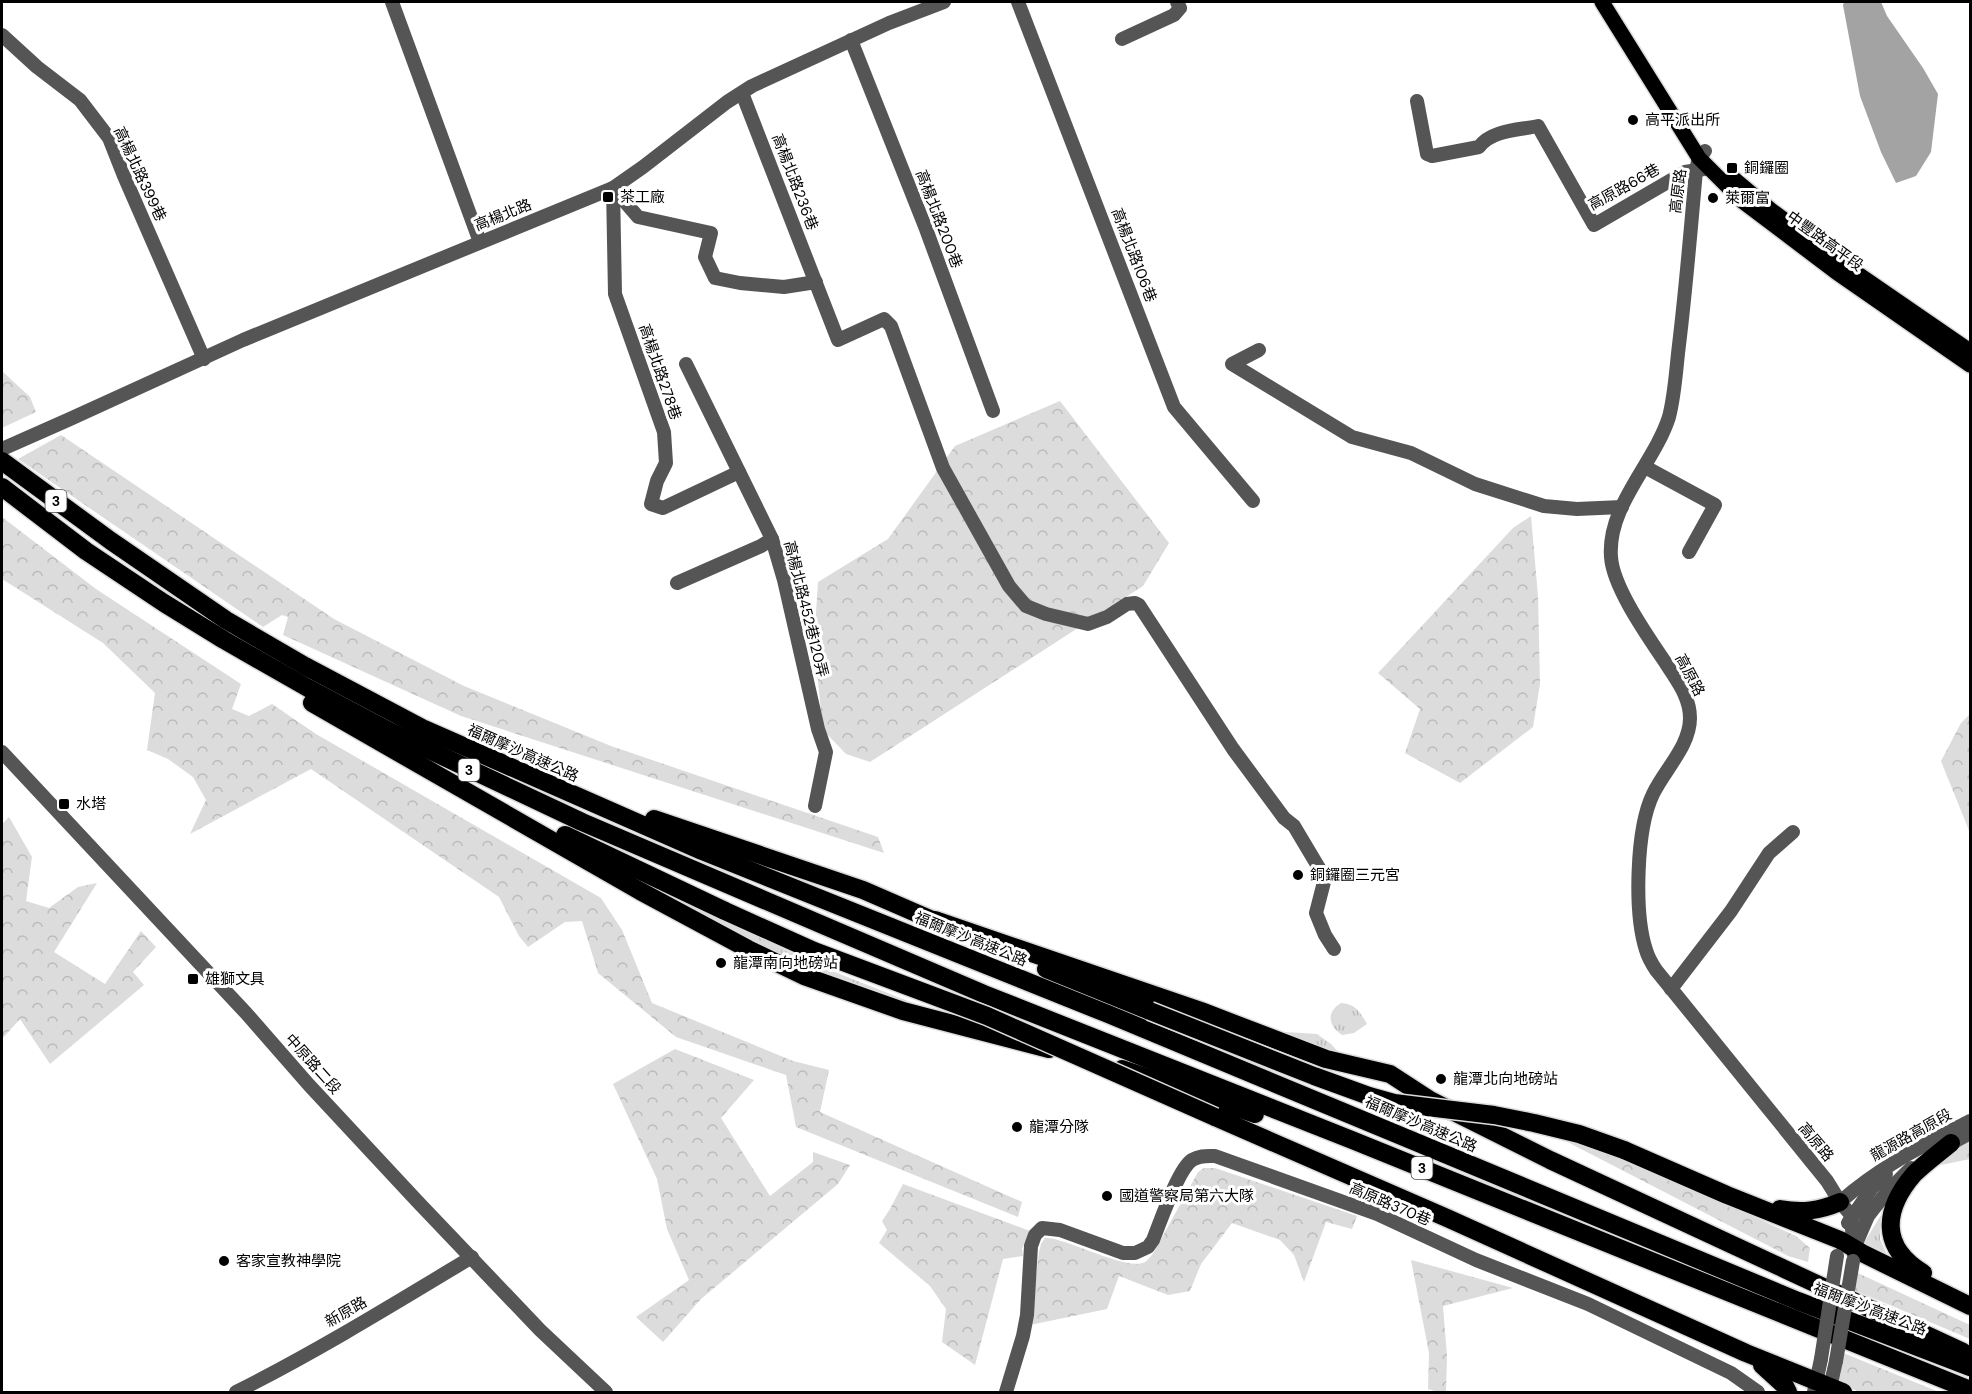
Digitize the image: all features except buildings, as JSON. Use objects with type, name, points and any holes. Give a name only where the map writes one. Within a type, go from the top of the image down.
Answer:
[{"type":"highway","name":"福爾摩沙高速公路","points":[[2,461],[111,541],[226,620],[304,666],[422,728],[702,851],[1119,1018],[1798,1300],[1971,1367]]},
{"type":"highway","name":"3","points":[[2,488],[86,551],[164,603],[308,688],[379,726],[582,822],[974,990],[1971,1390]]},
{"type":"highway","points":[[164,603],[297,694],[353,728],[481,798],[640,891],[804,976],[903,1011],[1110,1065],[1301,1129],[1352,1140]]},
{"type":"highway","points":[[552,787],[863,890],[995,949],[1369,1096],[1394,1103],[1494,1115],[1534,1123],[1580,1134],[1624,1150],[1754,1205],[1846,1251],[1971,1304]]},
{"type":"highway","points":[[481,798],[627,863],[814,951],[987,1016],[1826,1389]]},
{"type":"highway","points":[[935,921],[1202,1011],[1326,1059],[1390,1074],[1430,1100],[1550,1160],[1971,1356]]},
{"type":"highway","points":[[1951,1143],[1916,1173],[1902,1190],[1892,1217],[1893,1241],[1897,1251],[1909,1264],[1971,1304]]},
{"type":"highway","points":[[1754,1205],[1801,1212],[1846,1209]]},
{"type":"highway","points":[[1746,1353],[1770,1370],[1788,1392]]},
{"type":"main road","name":"中豐路高平段","points":[[1602,2],[1702,162],[1742,201],[1836,272],[1971,365]]},
{"type":"main road","name":"中豐路高平段","points":[[1614,2],[1702,162],[1744,189],[1842,263],[1971,351]]},
{"type":"street","points":[[392,2],[480,242]]},
{"type":"street","name":"高楊北路","points":[[2,449],[243,340],[613,188],[742,93],[850,40],[944,2]]},
{"type":"street","name":"高楊北路106巷","points":[[1018,2],[1174,407],[1253,501]]},
{"type":"street","points":[[1122,39],[1174,15],[1180,8],[1177,2]]},
{"type":"street","name":"高楊北路399巷","points":[[2,35],[37,67],[80,100],[109,138],[204,359]]},
{"type":"street","name":"高楊北路200巷","points":[[850,40],[926,229],[993,411]]},
{"type":"street","name":"高楊北路236巷","points":[[742,93],[838,340],[884,320],[891,326],[943,468],[1009,586],[1026,606],[1046,614],[1088,624],[1107,617],[1127,604],[1139,605],[1233,749],[1284,818],[1294,826],[1325,878],[1316,913],[1334,950]]},
{"type":"street","name":"高原路66巷","points":[[1417,101],[1427,154],[1432,156],[1479,147],[1492,135],[1538,126],[1594,225],[1702,162]]},
{"type":"street","name":"高原路","points":[[1702,162],[1673,397],[1664,428],[1622,507],[1612,535],[1611,557],[1614,577],[1645,632],[1679,684],[1689,705],[1690,718],[1686,740],[1652,796],[1645,819],[1641,841],[1641,926],[1646,950],[1656,970],[1827,1181],[1846,1209]]},
{"type":"street","points":[[613,188],[638,217],[711,233],[705,257],[715,278],[784,287],[816,282]]},
{"type":"street","name":"高楊北路278巷","points":[[613,188],[615,294],[664,432],[666,463],[657,481],[651,504],[663,508],[740,472]]},
{"type":"street","points":[[1259,350],[1232,364],[1352,437],[1411,453],[1475,484],[1544,506],[1577,509],[1622,507]]},
{"type":"street","name":"高楊北路452巷120弄","points":[[686,364],[772,539],[784,580],[818,729],[826,752],[815,806]]},
{"type":"street","points":[[1645,467],[1715,505],[1689,552]]},
{"type":"street","points":[[677,583],[772,539]]},
{"type":"street","name":"中原路二段","points":[[2,752],[246,1013],[309,1085],[540,1330],[606,1392]]},
{"type":"street","points":[[1671,988],[1731,911],[1769,853],[1792,832]]},
{"type":"street","name":"龍源路高原段","points":[[1846,1209],[1878,1171],[1971,1121]]},
{"type":"street","name":"龍源路高原段","points":[[1846,1251],[1868,1216],[1899,1179],[1914,1165],[1971,1132]]},
{"type":"street","name":"高原路370巷","points":[[1006,1392],[1025,1326],[1029,1297],[1031,1246],[1035,1235],[1042,1228],[1060,1230],[1123,1253],[1135,1253],[1148,1247],[1181,1174],[1190,1161],[1200,1156],[1215,1156],[1377,1214],[1476,1260],[1588,1304],[1731,1373],[1758,1392]]},
{"type":"street","points":[[1826,1389],[1836,1361],[1846,1251],[1846,1209]]},
{"type":"street","points":[[1826,1389],[1821,1359],[1846,1251]]},
{"type":"street","name":"新原路","points":[[236,1392],[385,1309],[472,1257]]},
{"type":"green space","points":[[2,371],[30,397],[36,412],[2,428]]},
{"type":"green space","points":[[1060,401],[1169,543],[1143,586],[870,762],[846,754],[823,730],[814,643],[818,582],[888,539],[955,446]]},
{"type":"green space","points":[[61,435],[334,619],[464,686],[611,746],[878,837],[884,853],[461,716],[283,635],[288,617],[282,615],[263,627],[18,459]]},
{"type":"green space","points":[[1531,516],[1538,596],[1540,684],[1533,727],[1460,783],[1405,753],[1420,709],[1378,673],[1513,528]]},
{"type":"green space","points":[[2,517],[96,589],[241,684],[232,709],[249,716],[272,704],[316,734],[601,898],[622,930],[652,1003],[793,1061],[829,1070],[820,1112],[1022,1202],[1018,1217],[796,1127],[786,1075],[676,1037],[598,973],[582,921],[565,922],[528,947],[519,936],[499,897],[311,769],[190,834],[206,800],[193,777],[168,759],[147,750],[155,693],[103,643],[2,579]]},
{"type":"green space","points":[[1970,714],[1970,833],[1941,761],[1961,723]]},
{"type":"green space","points":[[9,817],[32,857],[26,901],[49,908],[78,887],[97,883],[54,952],[105,984],[141,931],[156,947],[133,972],[144,985],[50,1064],[20,1019],[2,1039],[2,824]]},
{"type":"green space","points":[[604,864],[820,966],[945,1016],[807,972]]},
{"type":"green space","points":[[1341,1003],[1354,1007],[1367,1024],[1354,1033],[1342,1035],[1337,1031],[1332,1023],[1331,1015]]},
{"type":"green space","points":[[1269,1031],[1317,1034],[1340,1054]]},
{"type":"green space","points":[[675,1049],[754,1080],[721,1118],[770,1196],[813,1162],[813,1152],[850,1165],[838,1184],[701,1299],[663,1342],[636,1317],[689,1280],[667,1229],[657,1179],[613,1084]]},
{"type":"green space","points":[[1542,1115],[1570,1133],[1796,1236],[1810,1248],[1808,1262],[1788,1256],[1550,1133]]},
{"type":"green space","points":[[1970,1139],[1970,1159],[1936,1166]]},
{"type":"green space","points":[[1204,1168],[1215,1168],[1357,1216],[1352,1229],[1326,1222],[1304,1282],[1294,1255],[1280,1240],[1232,1223],[1201,1264],[1190,1291],[1168,1295],[1119,1276],[1107,1309],[1030,1325],[1039,1252],[1045,1238],[1055,1239],[1111,1259],[1136,1264],[1145,1262],[1154,1252],[1198,1172]]},
{"type":"green space","points":[[903,1184],[1030,1231],[1022,1249],[1023,1256],[1003,1259],[975,1365],[942,1342],[946,1309],[930,1286],[879,1243],[887,1230],[882,1221]]},
{"type":"green space","points":[[1881,1215],[1880,1239],[1887,1255],[1862,1246]]},
{"type":"green space","points":[[1411,1260],[1513,1288],[1443,1306],[1447,1356],[1446,1392],[1428,1389],[1429,1353]]},
{"type":"green space","points":[[1847,1268],[1970,1325],[1970,1339],[1847,1287]]},
{"type":"green space","points":[[1836,1350],[1939,1392],[1859,1392],[1825,1375]]},
{"type":"shaded area","points":[[1844,2],[1881,2],[1887,16],[1938,94],[1931,152],[1916,176],[1896,183],[1881,152],[1860,96]]},
{"type":"place","name":"高平派出所","points":[[1633,120]]},
{"type":"place","name":"銅鑼圈","points":[[1732,168]]},
{"type":"place","name":"茶工廠","points":[[608,197]]},
{"type":"place","name":"萊爾富","points":[[1713,198]]},
{"type":"place","name":"水塔","points":[[64,804]]},
{"type":"place","name":"銅鑼圈三元宮","points":[[1298,875]]},
{"type":"place","name":"龍潭南向地磅站","points":[[721,963]]},
{"type":"place","name":"雄獅文具","points":[[193,979]]},
{"type":"place","name":"龍潭北向地磅站","points":[[1441,1079]]},
{"type":"place","name":"龍潭分隊","points":[[1017,1127]]},
{"type":"place","name":"國道警察局第六大隊","points":[[1107,1196]]},
{"type":"place","name":"客家宣教神學院","points":[[224,1261]]}]
